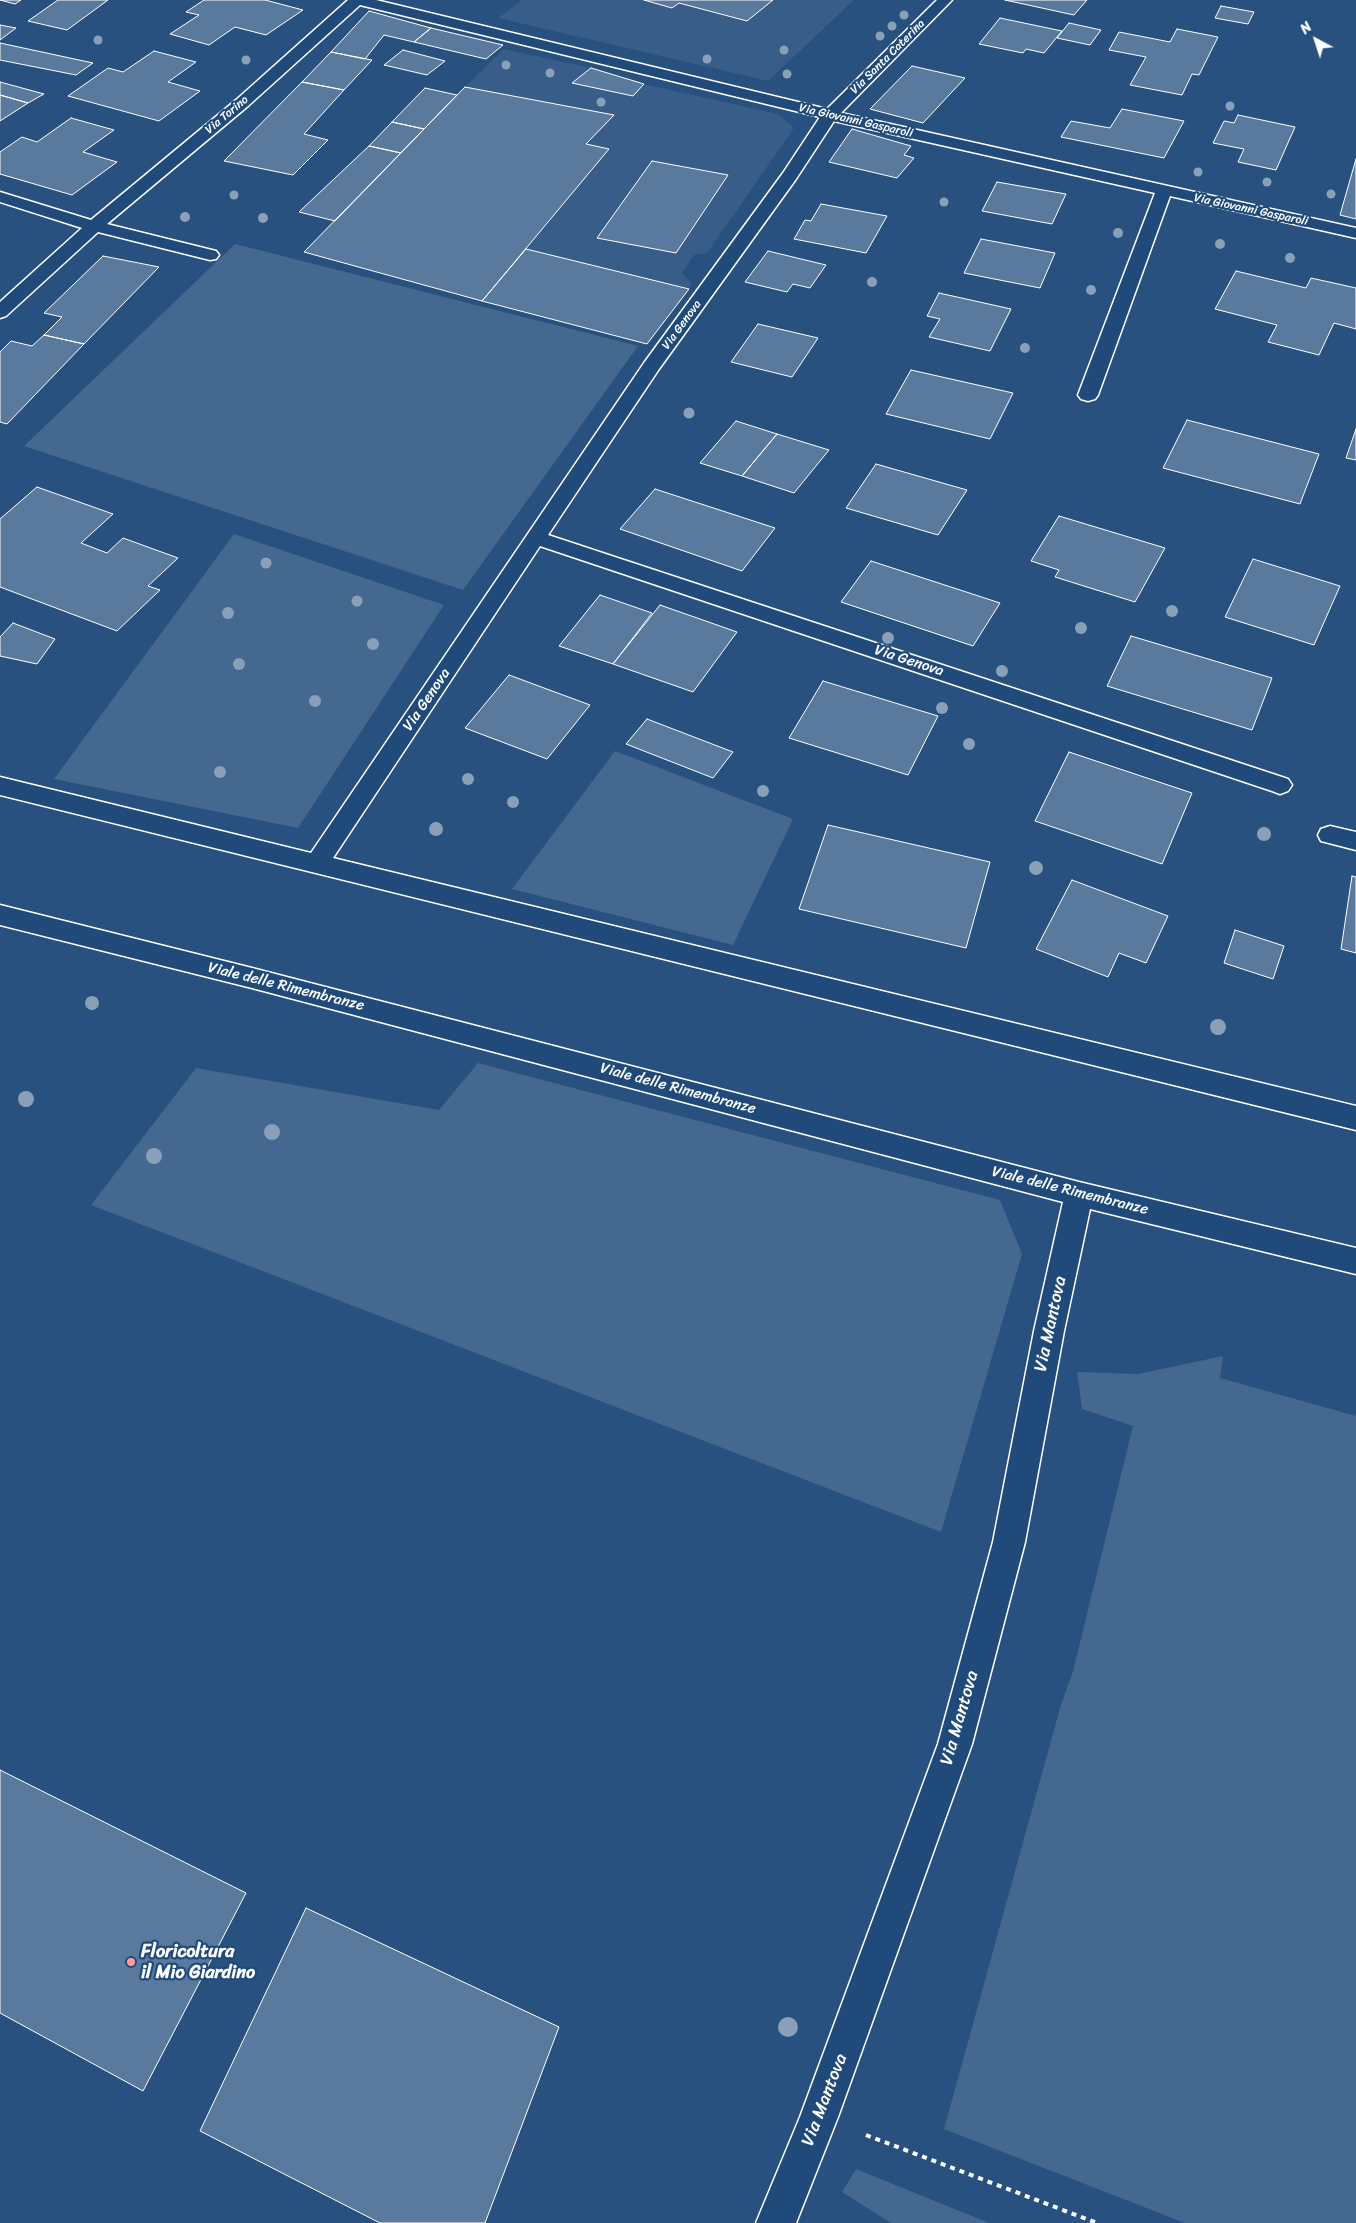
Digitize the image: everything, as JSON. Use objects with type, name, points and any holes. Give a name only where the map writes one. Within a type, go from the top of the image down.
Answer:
[{"type":"street","name":"Via Giovanni Gasparoli","points":[[358,0],[830,115],[1356,233]]},
{"type":"street","name":"Via Torino","points":[[0,312],[94,226],[242,103],[358,0]]},
{"type":"street","name":"Via Santa Caterina","points":[[830,115],[945,0]]},
{"type":"street","name":"Via Genova","points":[[318,864],[325,849],[652,368],[790,175],[830,115]]},
{"type":"street","points":[[1088,395],[1164,191]]},
{"type":"street","points":[[0,197],[94,226],[210,255]]},
{"type":"street","name":"Via Genova","points":[[537,538],[1280,785]]},
{"type":"street","points":[[0,786],[1356,1118]]},
{"type":"street","points":[[1330,835],[1356,841]]},
{"type":"street","name":"Viale delle Rimembranze","points":[[0,915],[252,978],[1078,1194],[1356,1261]]},
{"type":"street","name":"Via Mantova","points":[[776,2223],[819,2117],[955,1744],[1009,1542],[1049,1331],[1078,1194]]},
{"type":"path","points":[[819,2117],[1097,2223]]},
{"type":"shaded area","points":[[522,0],[854,0],[768,81],[498,18]]},
{"type":"shaded area","points":[[504,49],[591,68],[644,84],[778,114],[794,128],[707,253],[694,255],[682,273],[692,283],[689,289],[647,344],[304,252]]},
{"type":"shaded area","points":[[235,244],[638,346],[463,590],[24,446]]},
{"type":"shaded area","points":[[234,534],[444,605],[298,828],[54,779]]},
{"type":"shaded area","points":[[615,751],[793,819],[733,945],[512,889]]},
{"type":"shaded area","points":[[478,1063],[1000,1200],[1022,1254],[941,1532],[91,1205],[196,1068],[439,1110]]},
{"type":"shaded area","points":[[1223,1356],[1220,1378],[1356,1416],[1356,2223],[1185,2223],[944,2129],[1060,1708],[1073,1671],[1133,1426],[1082,1409],[1077,1372],[1138,1374]]},
{"type":"shaded area","points":[[856,2169],[989,2223],[891,2223],[842,2192]]},
{"type":"building","points":[[0,0],[21,0],[15,4]]},
{"type":"building","points":[[58,0],[108,0],[67,30],[28,21]]},
{"type":"building","points":[[204,0],[265,0],[303,10],[266,35],[235,27],[209,45],[170,34],[199,15],[186,12]]},
{"type":"building","points":[[644,0],[773,0],[747,21],[679,3],[672,8]]},
{"type":"building","points":[[1005,0],[1087,0],[1074,15]]},
{"type":"building","points":[[1221,6],[1254,12],[1248,24],[1215,18]]},
{"type":"building","points":[[369,11],[431,28],[414,42],[384,35],[365,59],[331,52]]},
{"type":"building","points":[[1000,18],[1062,31],[1044,53],[1026,49],[1023,53],[979,44]]},
{"type":"building","points":[[1069,23],[1101,30],[1090,45],[1057,38]]},
{"type":"building","points":[[0,25],[16,28],[0,40]]},
{"type":"building","points":[[431,28],[503,45],[486,59],[414,42]]},
{"type":"building","points":[[1177,29],[1218,37],[1199,75],[1192,74],[1182,95],[1130,85],[1146,57],[1109,50],[1119,32],[1170,42]]},
{"type":"building","points":[[0,43],[93,63],[76,75],[0,60]]},
{"type":"building","points":[[403,50],[445,61],[427,75],[384,65]]},
{"type":"building","points":[[154,51],[196,62],[168,82],[200,91],[159,121],[68,96],[108,68],[123,72]]},
{"type":"building","points":[[331,52],[372,60],[344,90],[302,82]]},
{"type":"building","points":[[912,66],[965,78],[923,123],[870,109]]},
{"type":"building","points":[[591,68],[644,84],[633,96],[572,83]]},
{"type":"building","points":[[0,82],[44,94],[28,103],[0,95]]},
{"type":"building","points":[[302,82],[344,90],[304,134],[328,140],[293,175],[224,161]]},
{"type":"building","points":[[465,87],[614,115],[586,144],[609,149],[482,301],[304,252]]},
{"type":"building","points":[[425,88],[457,95],[424,129],[392,122]]},
{"type":"building","points":[[0,95],[28,103],[0,121]]},
{"type":"building","points":[[1122,109],[1184,121],[1164,158],[1061,137],[1071,121],[1110,128]]},
{"type":"building","points":[[1238,115],[1295,127],[1276,170],[1238,162],[1244,149],[1213,143],[1224,121],[1234,123]]},
{"type":"building","points":[[71,118],[114,130],[83,152],[117,162],[72,195],[0,174],[0,152],[22,137],[37,142]]},
{"type":"building","points":[[392,122],[424,129],[401,153],[369,146]]},
{"type":"building","points":[[852,129],[911,146],[904,155],[914,158],[897,178],[829,162]]},
{"type":"building","points":[[369,146],[401,153],[335,221],[299,212]]},
{"type":"building","points":[[1356,159],[1356,219],[1340,215]]},
{"type":"building","points":[[652,161],[728,175],[676,253],[597,238]]},
{"type":"building","points":[[997,182],[1066,194],[1052,224],[982,211]]},
{"type":"building","points":[[821,204],[887,216],[866,253],[794,239],[805,220],[811,221]]},
{"type":"building","points":[[981,239],[1055,253],[1040,288],[964,273]]},
{"type":"building","points":[[526,249],[689,289],[647,344],[482,301]]},
{"type":"building","points":[[768,251],[826,265],[810,288],[793,284],[787,292],[745,282]]},
{"type":"building","points":[[103,256],[159,267],[84,344],[44,335],[62,317],[44,313]]},
{"type":"building","points":[[1236,271],[1306,288],[1311,278],[1356,288],[1356,329],[1334,323],[1319,355],[1268,342],[1277,325],[1215,309]]},
{"type":"building","points":[[939,293],[1011,309],[990,351],[929,337],[940,319],[927,316]]},
{"type":"building","points":[[758,324],[818,338],[792,377],[731,362]]},
{"type":"building","points":[[44,335],[84,344],[7,424],[0,422],[0,352],[11,341],[32,346]]},
{"type":"building","points":[[911,370],[1013,393],[990,439],[886,414]]},
{"type":"building","points":[[1187,420],[1319,454],[1300,504],[1163,468]]},
{"type":"building","points":[[736,421],[777,434],[742,476],[700,463]]},
{"type":"building","points":[[1356,429],[1356,460],[1346,458]]},
{"type":"building","points":[[777,434],[829,450],[794,493],[742,476]]},
{"type":"building","points":[[876,464],[967,490],[938,535],[846,508]]},
{"type":"building","points":[[37,487],[113,514],[81,543],[107,553],[123,538],[178,558],[148,586],[160,590],[117,631],[0,587],[0,519]]},
{"type":"building","points":[[655,489],[775,528],[742,571],[620,529]]},
{"type":"building","points":[[1059,516],[1165,548],[1135,602],[1055,577],[1059,570],[1031,561]]},
{"type":"building","points":[[1253,559],[1340,586],[1314,645],[1225,617]]},
{"type":"building","points":[[871,561],[1000,603],[973,646],[841,602]]},
{"type":"building","points":[[600,595],[652,613],[613,664],[559,646]]},
{"type":"building","points":[[660,605],[737,632],[693,692],[613,664]]},
{"type":"building","points":[[13,623],[55,639],[37,664],[0,656],[0,637]]},
{"type":"building","points":[[1131,636],[1272,678],[1252,730],[1107,686]]},
{"type":"building","points":[[509,675],[590,705],[547,759],[465,728]]},
{"type":"building","points":[[823,681],[938,716],[908,775],[789,738]]},
{"type":"building","points":[[647,719],[733,752],[713,778],[626,744]]},
{"type":"building","points":[[1069,752],[1192,793],[1162,864],[1035,821]]},
{"type":"building","points":[[828,825],[990,862],[966,948],[799,909]]},
{"type":"building","points":[[1352,876],[1356,877],[1356,953],[1341,949]]},
{"type":"building","points":[[1072,880],[1168,916],[1146,963],[1119,953],[1108,977],[1036,949]]},
{"type":"building","points":[[1235,930],[1284,946],[1273,979],[1224,963]]},
{"type":"building","points":[[0,1770],[246,1893],[143,2091],[0,2013]]},
{"type":"building","points":[[306,1908],[559,2027],[485,2223],[380,2223],[200,2131]]},
{"type":"place","name":"Floricoltura il Mio Giardino","points":[[131,1962]]}]
